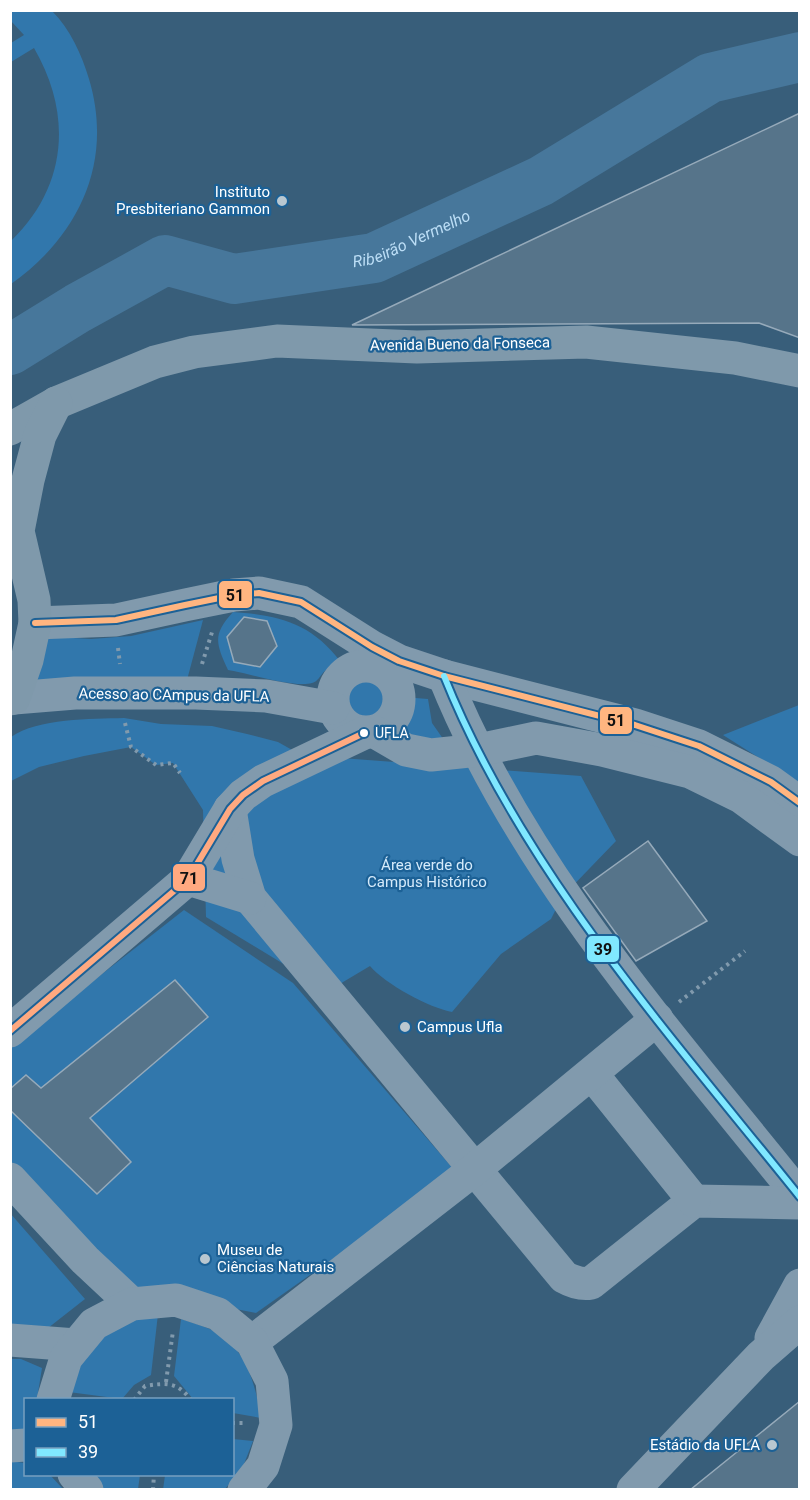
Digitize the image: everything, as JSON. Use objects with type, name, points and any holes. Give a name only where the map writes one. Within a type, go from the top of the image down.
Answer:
[{"type":"main road","name":"Avenida Bueno da Fonseca","points":[[10,429],[56,403],[155,362],[194,352],[277,341],[417,347],[586,342],[735,358],[800,371]]},
{"type":"main road","points":[[12,698],[27,660],[35,623],[34,600],[14,529],[40,435],[56,403]]},
{"type":"street","points":[[10,1031],[188,879],[230,808],[243,795],[263,781],[387,726],[400,705],[392,666],[372,647],[301,602],[259,593],[234,595],[116,620],[87,623],[35,623]]},
{"type":"street","points":[[800,803],[771,782],[699,746],[635,725],[444,676],[392,666],[370,665],[353,668],[340,677],[333,691],[333,708],[339,720],[351,729],[370,732],[406,750],[431,754],[479,750],[536,738],[602,750],[690,772],[741,797],[800,840]]},
{"type":"street","points":[[444,676],[457,708],[505,800],[586,926],[800,1197]]},
{"type":"street","name":"Acesso ao CAmpus da UFLA","points":[[12,698],[75,693],[196,693],[266,696],[333,708]]},
{"type":"street","points":[[230,808],[238,859],[250,898],[564,1277],[572,1282],[584,1284],[600,1277],[694,1201],[800,1203]]},
{"type":"street","points":[[188,879],[250,898]]},
{"type":"street","points":[[252,1342],[475,1169],[657,1018]]},
{"type":"street","points":[[592,1074],[694,1201]]},
{"type":"street","points":[[10,1179],[85,1260],[132,1304]]},
{"type":"street","points":[[761,1356],[800,1285]]},
{"type":"street","points":[[54,1398],[66,1358],[76,1345],[94,1324],[132,1304],[176,1300],[218,1314],[252,1342],[272,1381],[276,1425],[263,1466],[244,1490]]},
{"type":"street","points":[[633,1490],[761,1356],[800,1322]]},
{"type":"street","points":[[10,1340],[76,1345]]},
{"type":"path","points":[[196,693],[204,652],[214,626],[234,595]]},
{"type":"path","points":[[657,1018],[745,951]]},
{"type":"path","points":[[166,1382],[176,1300]]},
{"type":"path","points":[[136,1398],[145,1386],[166,1382],[186,1392],[190,1398]]},
{"type":"green space","points":[[11,10],[52,11],[70,34],[89,79],[96,110],[97,139],[93,168],[85,195],[72,220],[35,265],[11,284],[11,241],[30,220],[44,197],[53,174],[58,149],[59,124],[55,99],[47,73],[34,48],[11,62],[11,43],[24,35],[11,21]]},
{"type":"green space","points":[[233,612],[265,616],[293,623],[318,638],[340,661],[325,671],[316,681],[304,684],[283,682],[228,670],[218,640],[222,627]]},
{"type":"green space","points":[[203,620],[187,680],[30,683],[39,636],[91,639],[131,636]]},
{"type":"green space","points":[[363,680],[378,686],[384,701],[378,716],[363,722],[348,716],[342,701],[348,686]]},
{"type":"green space","points":[[403,697],[428,699],[432,723],[446,743],[392,736],[404,718]]},
{"type":"green space","points":[[799,705],[799,783],[723,735]]},
{"type":"green space","name":"Área verde do Campus Histórico","points":[[124,718],[161,724],[212,726],[278,742],[301,755],[581,776],[616,841],[562,897],[551,919],[501,954],[452,1012],[432,1006],[408,994],[370,966],[328,991],[206,917],[203,810],[173,763],[156,765],[131,747],[39,767],[11,781],[11,737],[35,726],[50,723],[81,719]]},
{"type":"green space","points":[[184,910],[293,983],[456,1172],[256,1313],[119,1286],[11,1169],[11,1045]]},
{"type":"green space","points":[[10,1213],[85,1299],[34,1339],[11,1341]]},
{"type":"green space","points":[[158,1314],[151,1375],[134,1385],[123,1398],[61,1391],[74,1361],[119,1317]]},
{"type":"green space","points":[[181,1319],[215,1332],[233,1346],[246,1364],[257,1396],[261,1418],[234,1413],[234,1398],[192,1398],[174,1376]]},
{"type":"green space","points":[[11,1359],[21,1359],[42,1368],[37,1398],[24,1398],[24,1441],[11,1443]]},
{"type":"green space","points":[[234,1439],[253,1441],[242,1469],[225,1489],[163,1490],[165,1476],[234,1476]]},
{"type":"green space","points":[[10,1461],[24,1463],[24,1476],[51,1476],[63,1489],[11,1489]]},
{"type":"green space","points":[[82,1476],[140,1476],[138,1489],[96,1489]]},
{"type":"building","points":[[800,113],[800,338],[759,323],[352,325]]},
{"type":"building","points":[[244,617],[267,621],[277,646],[260,667],[234,662],[227,637]]},
{"type":"building","points":[[648,841],[707,921],[636,961],[583,888]]},
{"type":"building","points":[[175,980],[208,1017],[90,1118],[131,1162],[97,1194],[10,1110],[10,1089],[26,1075],[41,1088]]},
{"type":"building","name":"Estádio da UFLA","points":[[800,1401],[800,1490],[690,1490]]},
{"type":"waterway","name":"Ribeirão Vermelho","points":[[10,350],[78,308],[165,260],[234,279],[374,258],[541,181],[710,78],[800,57]]},
{"type":"transit line","name":"51","points":[[35,623],[116,620],[234,595],[259,593],[301,602],[372,647],[399,661],[444,676],[635,725],[699,746],[771,782],[800,803]]},
{"type":"transit line","name":"39","points":[[444,676],[476,747],[514,816],[556,883],[651,1012],[800,1197]]},
{"type":"transit line","name":"71","points":[[10,1031],[188,879],[230,809],[243,795],[263,781],[364,733]]},
{"type":"place","name":"Instituto Presbiteriano Gammon","points":[[282,201]]},
{"type":"place","name":"UFLA","points":[[364,733]]},
{"type":"place","name":"Campus Ufla","points":[[405,1027]]},
{"type":"place","name":"Museu de Ciências Naturais","points":[[205,1259]]},
{"type":"place","name":"Estádio da UFLA","points":[[772,1445]]}]
